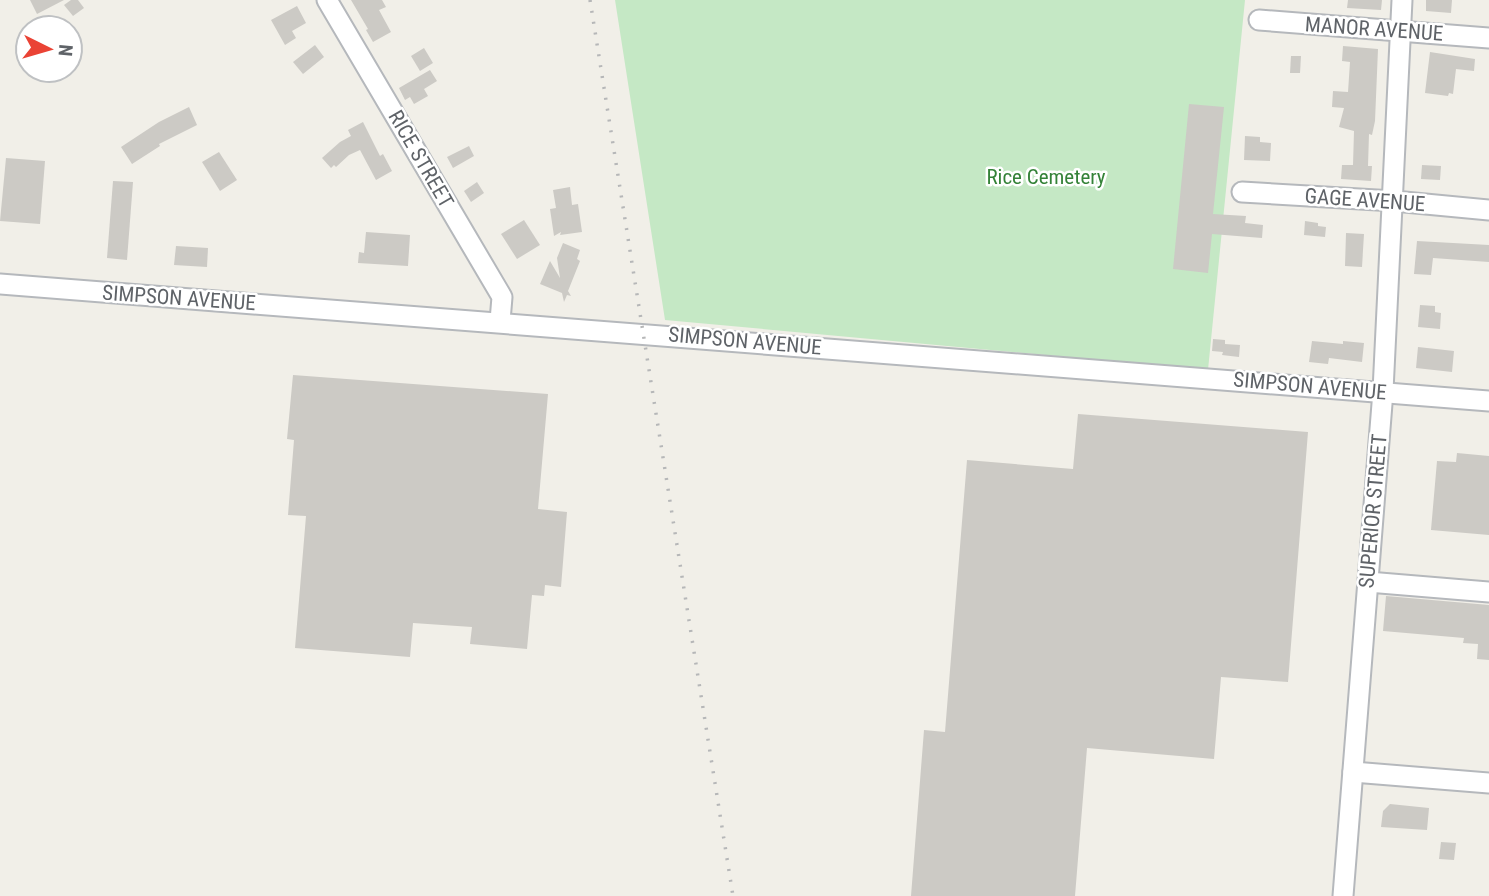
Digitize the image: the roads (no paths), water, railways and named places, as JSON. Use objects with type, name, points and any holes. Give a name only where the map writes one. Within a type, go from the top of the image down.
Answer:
[{"type":"street","name":"RICE STREET","points":[[327,0],[502,298],[500,321]]},
{"type":"street","name":"SUPERIOR STREET","points":[[1343,896],[1383,391],[1402,0]]},
{"type":"street","name":"MANOR AVENUE","points":[[1259,20],[1489,38]]},
{"type":"street","name":"GAGE AVENUE","points":[[1242,192],[1489,210]]},
{"type":"street","name":"SIMPSON AVENUE","points":[[0,284],[500,321],[1489,401]]},
{"type":"street","points":[[1368,582],[1489,592]]},
{"type":"street","points":[[1353,772],[1489,783]]},
{"type":"railway","points":[[590,0],[733,896]]},
{"type":"park label","name":"Rice Cemetery","points":[[1046,177]]}]
